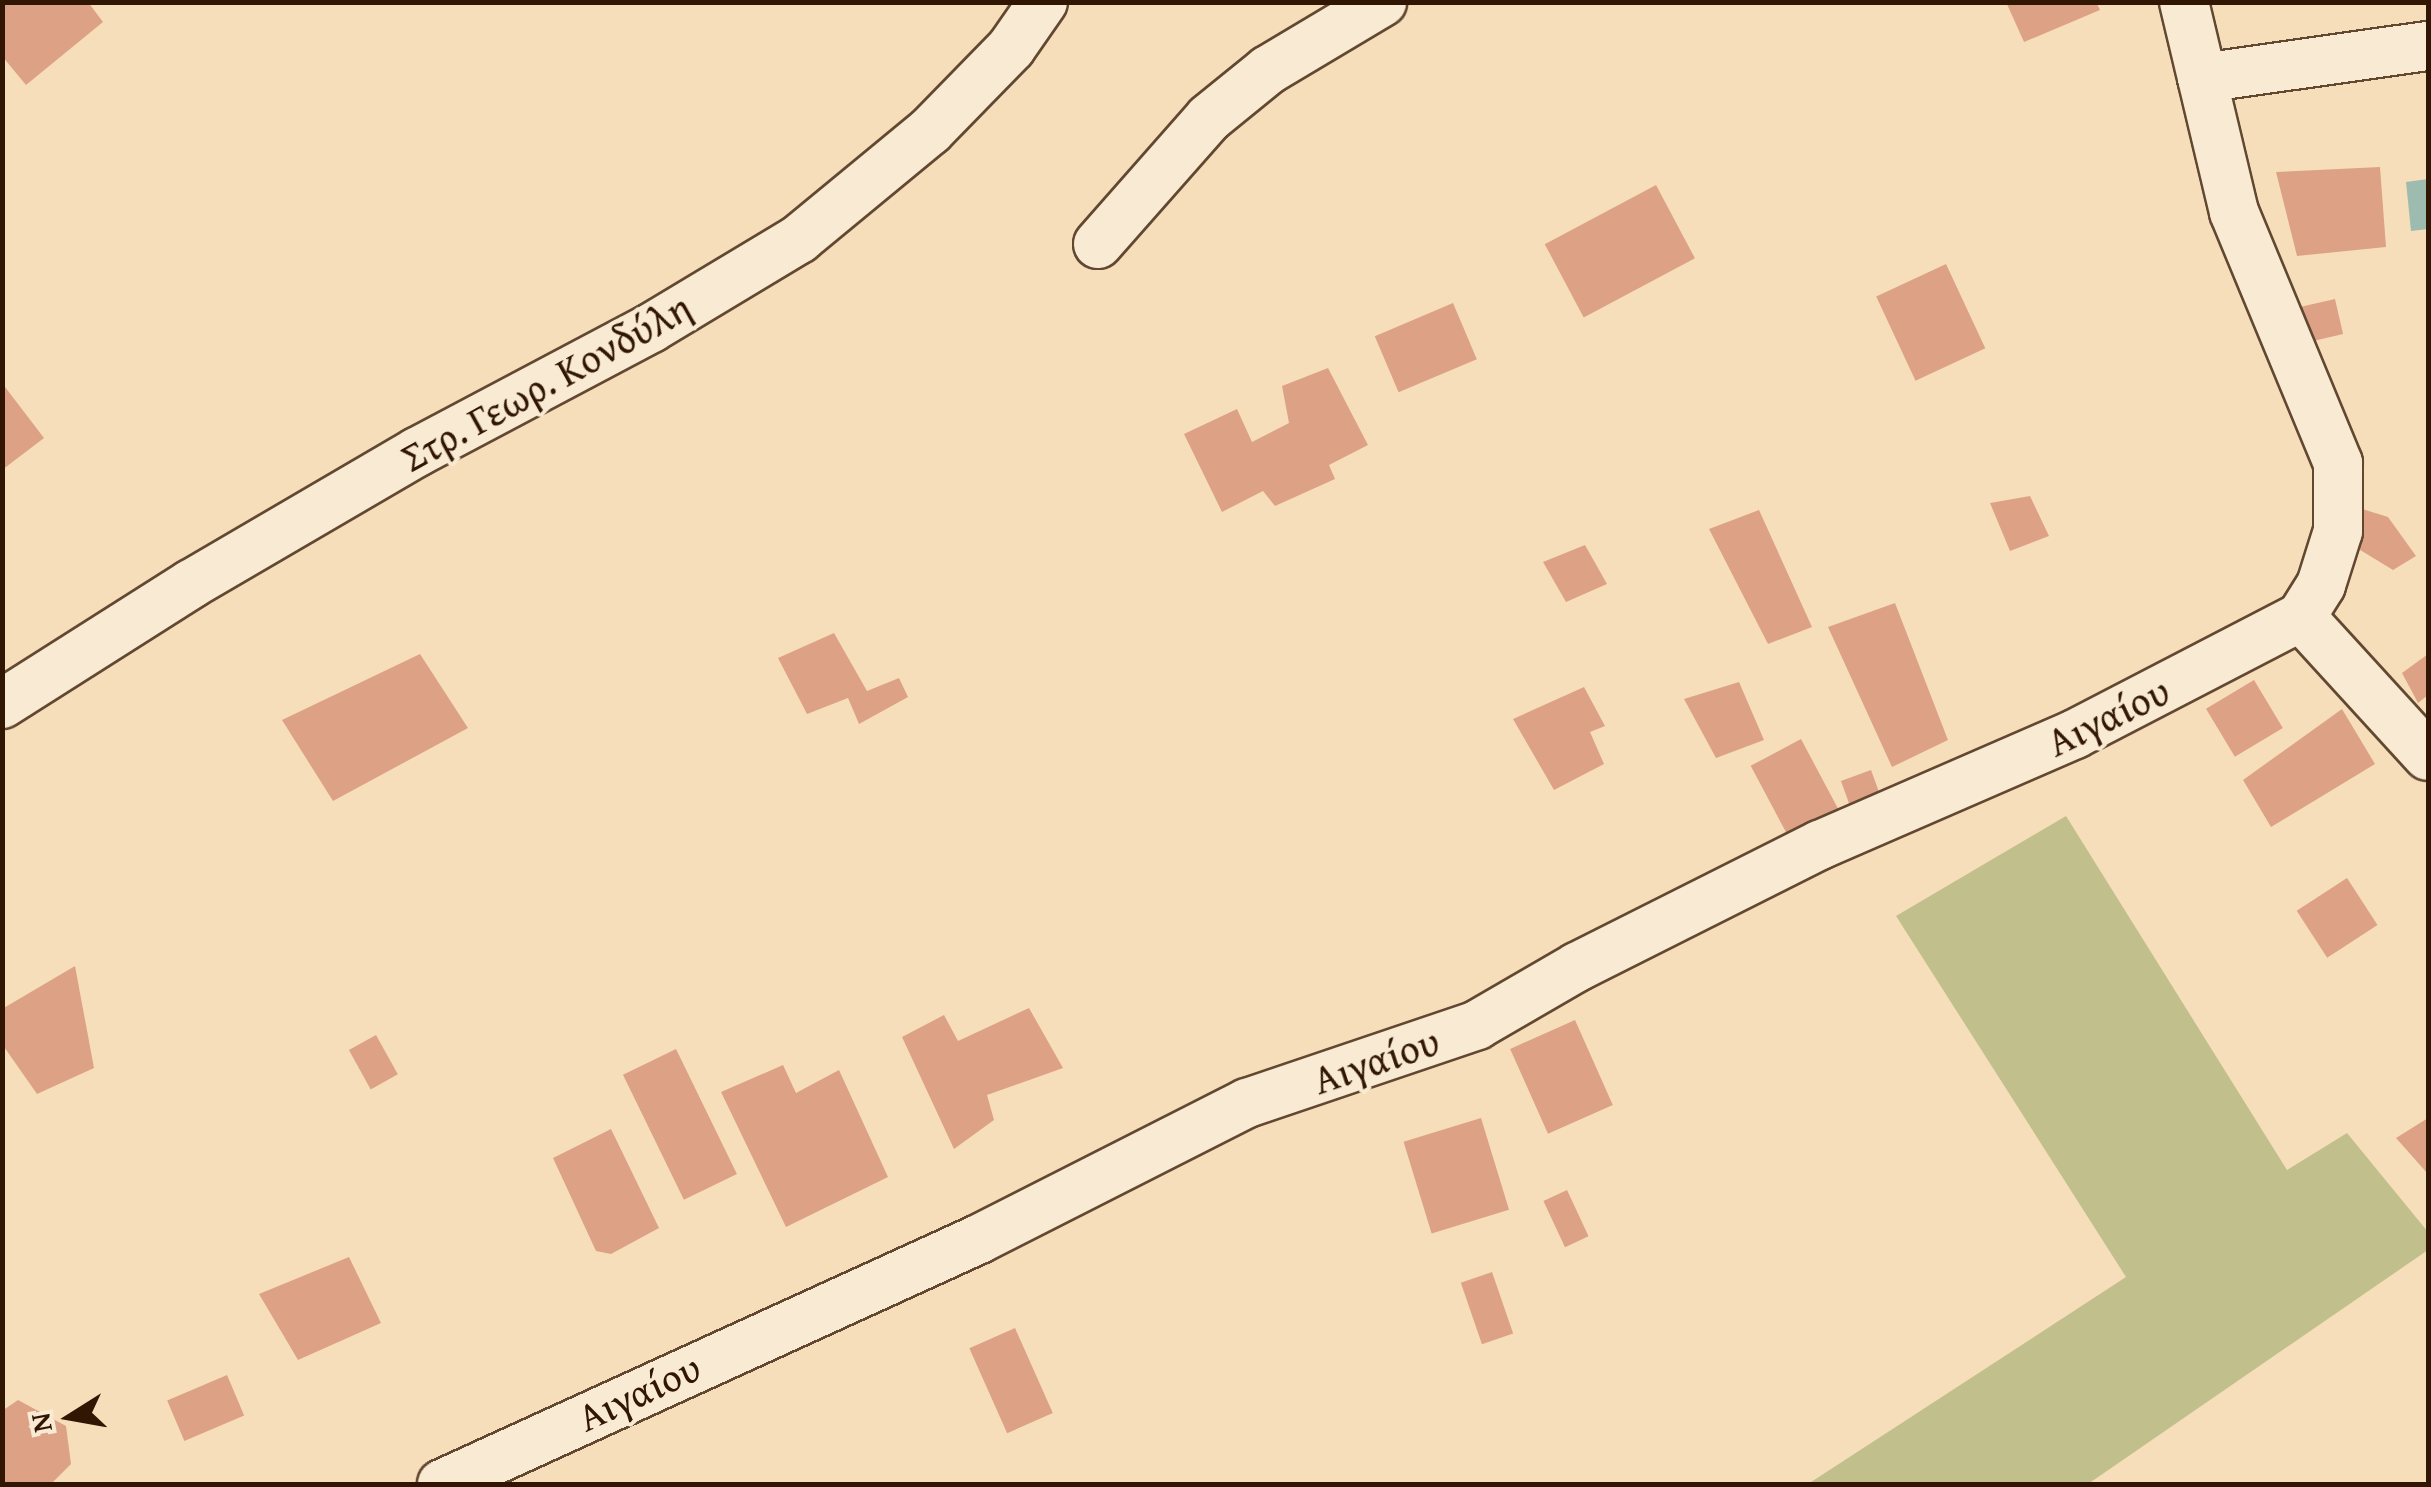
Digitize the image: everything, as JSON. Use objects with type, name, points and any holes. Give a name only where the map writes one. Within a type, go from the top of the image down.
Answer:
[{"type":"street","name":"Στρ. Γεωρ. Κονδύλη","points":[[2,704],[191,584],[384,470],[651,328],[799,239],[930,131],[1012,48],[1042,2]]},
{"type":"street","points":[[1098,244],[1208,118],[1268,70],[1382,2]]},
{"type":"street","points":[[2184,2],[2234,212],[2338,463],[2338,531],[2321,584],[2301,617],[2428,756]]},
{"type":"street","points":[[2202,78],[2428,46]]},
{"type":"street","name":"Αιγαίου","points":[[442,1484],[978,1239],[1248,1103],[1477,1025],[1577,967],[1820,845],[2075,734],[2301,617]]},
{"type":"shaded area","points":[[2428,179],[2428,229],[2411,231],[2406,182]]},
{"type":"shaded area","points":[[2066,816],[2287,1170],[2347,1133],[2428,1232],[2428,1250],[2088,1484],[1808,1484],[2126,1277],[1896,916]]},
{"type":"building","points":[[2,2],[88,2],[103,22],[26,85],[2,56]]},
{"type":"building","points":[[2006,2],[2096,2],[2100,10],[2024,42]]},
{"type":"building","points":[[2380,167],[2386,247],[2297,256],[2276,172]]},
{"type":"building","points":[[1656,185],[1695,258],[1584,317],[1545,244]]},
{"type":"building","points":[[1946,264],[1985,348],[1916,381],[1876,297]]},
{"type":"building","points":[[2335,299],[2343,334],[2308,342],[2300,307]]},
{"type":"building","points":[[1453,303],[1477,359],[1399,392],[1375,336]]},
{"type":"building","points":[[1328,368],[1368,445],[1329,465],[1335,479],[1275,506],[1263,491],[1222,512],[1184,434],[1237,409],[1252,442],[1289,423],[1282,386]]},
{"type":"building","points":[[2,383],[44,438],[2,470]]},
{"type":"building","points":[[2030,496],[2049,536],[2010,551],[1990,503]]},
{"type":"building","points":[[2359,508],[2388,517],[2416,556],[2393,570],[2352,545]]},
{"type":"building","points":[[1759,510],[1812,627],[1768,644],[1709,529]]},
{"type":"building","points":[[1585,545],[1607,584],[1566,602],[1543,562]]},
{"type":"building","points":[[1895,603],[1948,740],[1892,767],[1828,627]]},
{"type":"building","points":[[834,633],[867,691],[899,678],[908,697],[859,724],[848,698],[807,714],[778,658]]},
{"type":"building","points":[[420,654],[468,728],[333,801],[282,720]]},
{"type":"building","points":[[2428,654],[2428,695],[2418,703],[2402,673]]},
{"type":"building","points":[[2254,680],[2283,728],[2235,757],[2206,709]]},
{"type":"building","points":[[1739,682],[1764,740],[1716,758],[1684,699]]},
{"type":"building","points":[[1584,687],[1605,726],[1590,732],[1604,764],[1554,790],[1513,719]]},
{"type":"building","points":[[2342,709],[2375,764],[2271,827],[2243,780]]},
{"type":"building","points":[[1801,739],[1843,818],[1792,844],[1751,766]]},
{"type":"building","points":[[1871,770],[1882,801],[1852,812],[1841,781]]},
{"type":"building","points":[[2347,878],[2377,925],[2327,958],[2297,911]]},
{"type":"building","points":[[75,966],[94,1068],[37,1094],[2,1044],[2,1009]]},
{"type":"building","points":[[1029,1008],[1063,1068],[987,1095],[994,1120],[954,1149],[902,1037],[944,1015],[958,1041]]},
{"type":"building","points":[[1575,1020],[1613,1105],[1548,1134],[1510,1049]]},
{"type":"building","points":[[376,1035],[398,1074],[371,1089],[349,1050]]},
{"type":"building","points":[[676,1049],[737,1174],[684,1200],[623,1075]]},
{"type":"building","points":[[783,1065],[796,1093],[839,1070],[888,1177],[786,1227],[721,1092]]},
{"type":"building","points":[[1481,1118],[1509,1210],[1432,1233],[1404,1142]]},
{"type":"building","points":[[2428,1118],[2428,1174],[2396,1138]]},
{"type":"building","points":[[611,1129],[659,1228],[611,1254],[596,1251],[553,1158]]},
{"type":"building","points":[[1567,1190],[1589,1236],[1565,1247],[1543,1201]]},
{"type":"building","points":[[349,1257],[381,1323],[298,1360],[259,1294]]},
{"type":"building","points":[[1492,1272],[1513,1333],[1482,1344],[1461,1283]]},
{"type":"building","points":[[1015,1328],[1053,1413],[1007,1433],[969,1348]]},
{"type":"building","points":[[227,1375],[244,1416],[184,1441],[167,1400]]},
{"type":"building","points":[[18,1400],[66,1426],[71,1464],[51,1484],[2,1484],[2,1411]]}]
